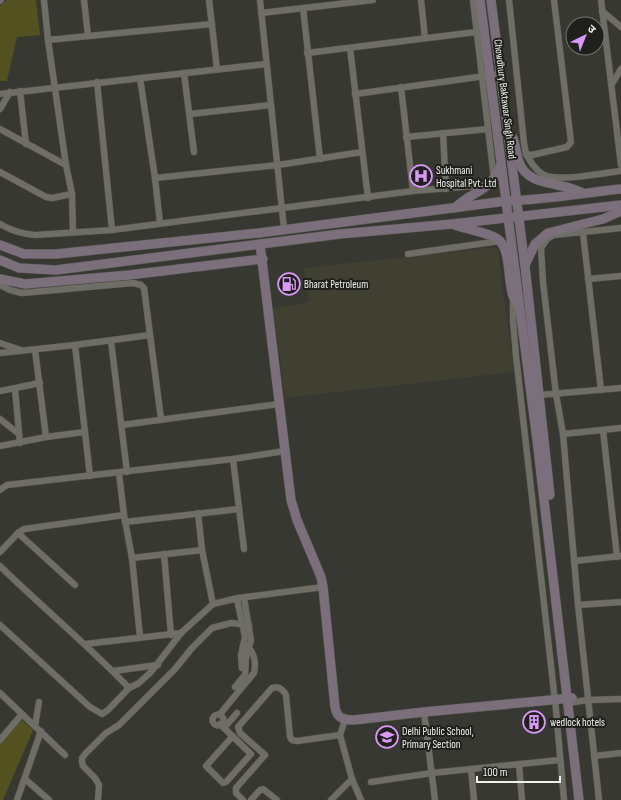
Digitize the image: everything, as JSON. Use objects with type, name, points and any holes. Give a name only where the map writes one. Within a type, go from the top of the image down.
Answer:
[{"type":"main road","name":"Chowdhury Baktawar Singh Road","points":[[480,0],[486,76],[501,165],[521,310],[570,700]]},
{"type":"main road","name":"Chowdhury Baktawar Singh Road","points":[[491,0],[525,266],[570,700]]},
{"type":"main road","points":[[508,128],[511,133],[519,161],[528,175],[543,182],[570,188],[583,193]]},
{"type":"main road","points":[[455,208],[461,202],[491,182],[501,165]]},
{"type":"main road","points":[[0,245],[24,254],[56,254],[156,244],[621,189]]},
{"type":"main road","points":[[0,260],[19,268],[56,270],[340,234],[452,224],[621,205]]},
{"type":"main road","points":[[525,266],[535,244],[548,233],[603,219],[621,211]]},
{"type":"main road","points":[[338,223],[340,234]]},
{"type":"main road","points":[[323,224],[324,236]]},
{"type":"main road","points":[[452,224],[483,232],[503,244],[506,251],[513,296],[521,310]]},
{"type":"main road","points":[[156,244],[158,257]]},
{"type":"main road","points":[[260,244],[293,510],[321,577],[337,714],[344,720],[554,700],[570,700]]},
{"type":"main road","points":[[0,279],[25,284],[129,275],[263,259]]},
{"type":"main road","points":[[570,700],[579,800]]},
{"type":"main road","points":[[570,700],[584,800]]},
{"type":"street","points":[[44,0],[48,40],[66,165],[72,194],[73,231]]},
{"type":"street","points":[[84,0],[88,36]]},
{"type":"street","points":[[209,0],[217,69]]},
{"type":"street","points":[[260,0],[284,229]]},
{"type":"street","points":[[261,13],[369,0]]},
{"type":"street","points":[[421,0],[425,38]]},
{"type":"street","points":[[0,224],[13,231],[35,235],[73,231],[112,230],[413,191],[446,189],[491,182],[486,76],[476,32],[473,0]]},
{"type":"street","points":[[509,0],[524,143],[526,154],[535,168],[544,175],[557,178],[621,171]]},
{"type":"street","points":[[526,154],[532,155],[567,147],[570,142],[554,0]]},
{"type":"street","points":[[602,0],[602,11],[621,165]]},
{"type":"street","points":[[303,8],[320,159]]},
{"type":"street","points":[[602,11],[621,27]]},
{"type":"street","points":[[48,40],[212,24]]},
{"type":"street","points":[[307,53],[476,32]]},
{"type":"street","points":[[350,48],[368,198]]},
{"type":"street","points":[[0,94],[266,64]]},
{"type":"street","points":[[612,84],[621,69]]},
{"type":"street","points":[[184,73],[194,152]]},
{"type":"street","points":[[355,94],[500,74]]},
{"type":"street","points":[[140,78],[160,223]]},
{"type":"street","points":[[97,82],[112,230]]},
{"type":"street","points":[[401,87],[413,191]]},
{"type":"street","points":[[20,91],[26,144]]},
{"type":"street","points":[[0,109],[10,92]]},
{"type":"street","points":[[190,114],[271,105]]},
{"type":"street","points":[[406,137],[488,129]]},
{"type":"street","points":[[0,130],[66,165]]},
{"type":"street","points":[[443,133],[446,189]]},
{"type":"street","points":[[155,178],[278,165],[362,152]]},
{"type":"street","points":[[0,172],[46,197],[52,198],[72,194]]},
{"type":"street","points":[[568,177],[570,188]]},
{"type":"street","points":[[599,800],[578,605],[563,434],[556,394],[541,248],[547,239],[554,235],[621,228]]},
{"type":"street","points":[[583,233],[601,390]]},
{"type":"street","points":[[408,254],[500,241]]},
{"type":"street","points":[[588,279],[621,276]]},
{"type":"street","points":[[0,285],[10,290],[22,293],[137,283],[141,284],[144,288],[161,419]]},
{"type":"street","points":[[513,296],[516,356],[564,800]]},
{"type":"street","points":[[0,353],[111,341],[150,335]]},
{"type":"street","points":[[111,341],[127,472]]},
{"type":"street","points":[[0,343],[23,351]]},
{"type":"street","points":[[75,345],[90,476]]},
{"type":"street","points":[[35,350],[46,437]]},
{"type":"street","points":[[0,392],[40,383]]},
{"type":"street","points":[[539,395],[621,388]]},
{"type":"street","points":[[15,389],[20,443]]},
{"type":"street","points":[[122,425],[279,404]]},
{"type":"street","points":[[0,419],[18,434]]},
{"type":"street","points":[[563,434],[621,428]]},
{"type":"street","points":[[574,561],[619,556],[603,430]]},
{"type":"street","points":[[0,446],[46,437],[85,432]]},
{"type":"street","points":[[0,490],[7,486],[233,459],[285,451]]},
{"type":"street","points":[[233,459],[244,550]]},
{"type":"street","points":[[119,473],[132,558],[140,637]]},
{"type":"street","points":[[0,552],[18,533],[28,528],[125,518],[239,509]]},
{"type":"street","points":[[198,513],[202,550],[212,604]]},
{"type":"street","points":[[18,533],[75,584]]},
{"type":"street","points":[[132,558],[202,550]]},
{"type":"street","points":[[164,554],[171,635]]},
{"type":"street","points":[[0,566],[34,600],[85,644],[129,688]]},
{"type":"street","points":[[0,625],[100,714],[108,710],[129,688],[144,679],[158,665],[181,633],[212,604],[323,587]]},
{"type":"street","points":[[234,685],[242,672],[241,655],[251,640],[244,598]]},
{"type":"street","points":[[232,737],[206,766],[223,783],[226,782],[251,755],[222,726],[215,724],[213,720],[215,715],[220,714],[254,673],[255,667],[253,654],[246,646],[237,599]]},
{"type":"street","points":[[578,605],[621,602]]},
{"type":"street","points":[[98,800],[97,782],[82,762],[82,758],[86,753],[106,733],[120,725],[172,673],[192,648],[212,628],[232,623],[249,625]]},
{"type":"street","points":[[85,644],[181,633]]},
{"type":"street","points":[[113,671],[158,665]]},
{"type":"street","points":[[243,800],[236,793],[236,788],[265,755],[240,733],[238,727],[272,688],[280,688],[284,690],[286,695],[290,737],[292,740],[297,741],[340,735]]},
{"type":"street","points":[[0,693],[65,755]]},
{"type":"street","points":[[570,700],[621,699]]},
{"type":"street","points":[[35,726],[39,702]]},
{"type":"street","points":[[424,712],[435,800]]},
{"type":"street","points":[[222,726],[237,713]]},
{"type":"street","points":[[0,740],[22,714]]},
{"type":"street","points":[[344,720],[340,735],[352,779],[361,800]]},
{"type":"street","points":[[17,800],[41,731]]},
{"type":"street","points":[[594,756],[621,752]]},
{"type":"street","points":[[371,782],[432,773],[560,760]]},
{"type":"street","points":[[518,764],[522,800]]},
{"type":"street","points":[[471,769],[474,800]]},
{"type":"street","points":[[25,779],[49,800]]},
{"type":"street","points":[[331,800],[352,779]]},
{"type":"street","points":[[251,800],[263,788],[276,800]]},
{"type":"shaded area","points":[[7,0],[36,0],[40,35],[17,37],[7,81],[0,81],[0,6]]},
{"type":"shaded area","points":[[497,247],[514,372],[285,398],[273,308],[309,302],[304,268]]},
{"type":"shaded area","points":[[22,720],[33,730],[3,800],[0,800],[0,743]]},
{"type":"place","name":"Sukhmani Hospital Pvt. Ltd","points":[[421,176]]},
{"type":"place","name":"Bharat Petroleum","points":[[289,284]]},
{"type":"place","name":"wedlock hotels","points":[[534,722]]},
{"type":"place","name":"Delhi Public School, Primary Section","points":[[387,737]]}]
